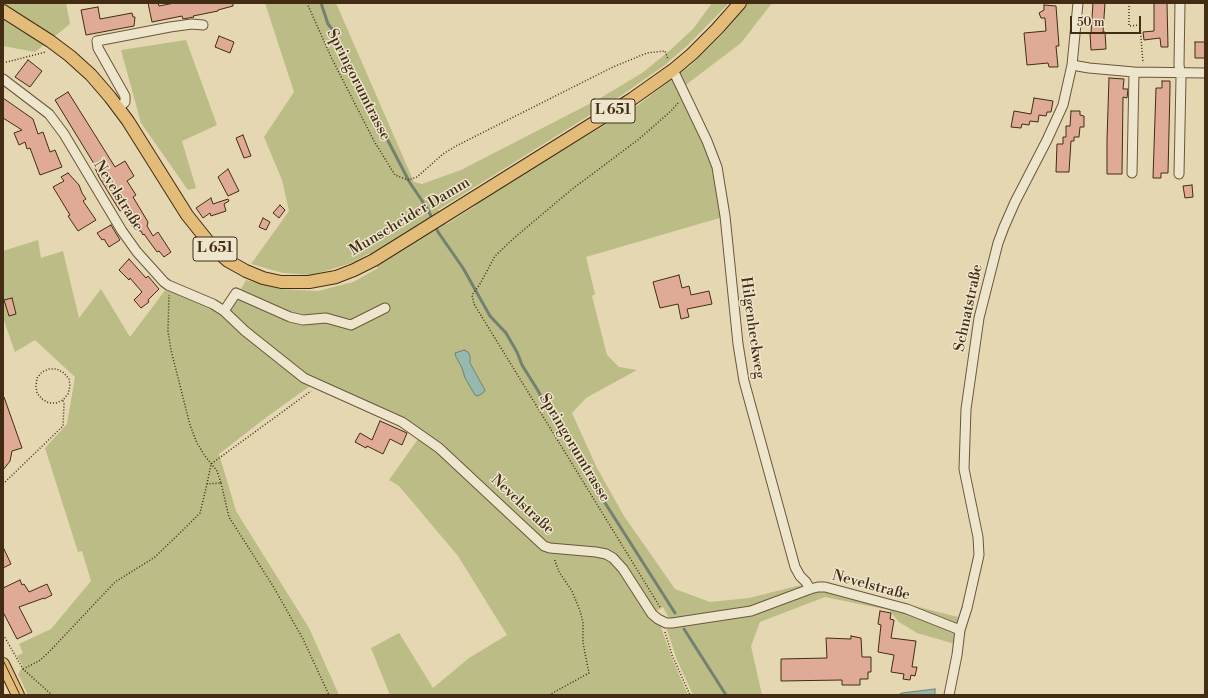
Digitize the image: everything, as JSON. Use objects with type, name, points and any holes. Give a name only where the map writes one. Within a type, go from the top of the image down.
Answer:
[{"type":"main road","name":"Munscheider Damm","points":[[3,11],[58,47],[91,75],[118,108],[187,215],[219,253],[237,266],[263,278],[281,282],[309,282],[336,277],[374,260],[632,99],[673,70],[692,54],[740,3]]},
{"type":"main road","points":[[8,660],[18,695]]},
{"type":"street","name":"Schnatstraße","points":[[960,630],[967,608],[979,555],[978,537],[964,469],[966,409],[979,318],[996,249],[1004,227],[1063,105],[1072,65],[1078,3]]},
{"type":"street","points":[[1179,174],[1181,73],[1179,65],[1180,3]]},
{"type":"street","points":[[118,108],[125,102],[125,96],[98,48],[97,41],[170,27],[192,24],[203,25]]},
{"type":"street","points":[[1072,65],[1134,72],[1205,73]]},
{"type":"street","name":"Hilgenheckweg","points":[[673,70],[711,150],[717,166],[721,188],[738,344],[744,381],[750,408],[795,567],[810,589]]},
{"type":"street","points":[[1132,173],[1134,72]]},
{"type":"street","name":"Nevelstraße","points":[[3,79],[49,114],[64,134],[122,231],[137,252],[168,285],[213,304],[224,311],[245,331],[304,378],[402,422],[439,448],[541,543],[550,548],[596,552],[606,554],[613,558],[623,568],[652,614],[664,622],[672,623],[751,611],[810,589],[825,587],[900,608],[960,630]]},
{"type":"street","points":[[224,311],[236,293],[290,317],[303,320],[326,318],[351,325],[385,308]]},
{"type":"street","points":[[949,695],[957,655],[960,630]]},
{"type":"path","name":"Springorumtrasse","points":[[307,3],[331,57],[374,140],[395,175],[408,180],[417,176],[443,154],[456,146],[613,67],[647,53],[665,51]]},
{"type":"path","points":[[1129,3],[1128,26],[1140,25],[1144,72]]},
{"type":"path","points":[[3,63],[41,54],[58,47]]},
{"type":"path","name":"Springorumtrasse","points":[[657,602],[474,304],[472,295],[480,284],[495,256],[542,213],[644,134],[671,111],[685,94]]},
{"type":"path","points":[[168,285],[168,331],[171,350],[196,443],[217,471],[229,517],[273,586],[299,632],[330,695]]},
{"type":"path","points":[[3,484],[63,426],[63,400],[68,394],[70,386],[69,379],[64,372],[57,369],[49,369],[42,372],[38,378],[36,386],[37,393],[42,399],[49,403],[56,403],[63,400]]},
{"type":"path","points":[[23,669],[39,661],[115,582],[155,557],[200,513],[211,464],[319,385]]},
{"type":"path","points":[[207,484],[221,483]]},
{"type":"path","points":[[549,695],[589,673],[583,643],[584,622],[572,591],[559,572],[550,548]]},
{"type":"path","points":[[664,622],[666,637],[672,655],[690,695]]},
{"type":"path","points":[[3,637],[4,643],[15,655],[23,669],[52,695]]},
{"type":"path","points":[[8,660],[15,655]]},
{"type":"green space","points":[[3,3],[66,3],[70,24],[35,52],[3,46]]},
{"type":"green space","points":[[265,3],[336,3],[414,182],[422,184],[461,170],[597,100],[642,73],[667,53],[693,29],[712,3],[729,3],[688,45],[665,65],[622,95],[438,210],[447,224],[475,206],[477,202],[638,105],[691,65],[722,35],[748,3],[772,3],[741,43],[687,84],[679,92],[702,136],[714,167],[723,217],[586,257],[595,294],[592,296],[607,355],[619,367],[637,370],[586,398],[572,413],[597,468],[624,516],[675,589],[710,602],[749,598],[797,586],[824,583],[958,617],[959,630],[955,644],[917,633],[899,622],[889,610],[825,597],[760,622],[751,646],[762,695],[693,695],[677,660],[666,627],[669,618],[663,607],[650,615],[660,624],[671,656],[688,695],[390,695],[371,648],[399,633],[433,688],[469,658],[507,635],[458,556],[399,486],[389,480],[418,439],[438,450],[519,524],[543,549],[550,552],[557,550],[601,554],[598,550],[544,544],[441,447],[389,413],[345,391],[314,378],[310,386],[219,454],[236,511],[309,628],[339,695],[28,695],[18,674],[23,666],[17,656],[23,653],[19,644],[51,629],[91,581],[82,551],[78,552],[45,448],[67,424],[75,377],[35,340],[15,352],[3,318],[3,251],[38,240],[41,258],[63,251],[79,318],[101,289],[130,337],[166,289],[224,315],[246,280],[280,289],[318,291],[353,282],[378,268],[369,253],[355,262],[312,275],[283,273],[251,264],[289,211],[282,180],[264,137],[294,92]]},
{"type":"green space","points":[[186,40],[217,125],[182,141],[196,188],[188,190],[141,123],[121,50]]},
{"type":"water","points":[[464,350],[468,352],[470,356],[470,363],[485,390],[478,396],[475,395],[465,378],[456,357],[455,353]]},
{"type":"water","points":[[935,689],[935,695],[898,695],[902,693]]},
{"type":"building","points":[[148,3],[158,3],[159,6],[174,3],[233,3],[233,6],[218,11],[193,16],[194,17],[183,19],[182,16],[152,22]]},
{"type":"building","points":[[1093,3],[1105,3],[1103,32],[1105,32],[1106,49],[1091,50],[1090,33]]},
{"type":"building","points":[[1154,3],[1167,3],[1168,47],[1161,47],[1160,38],[1144,40],[1143,32],[1154,31]]},
{"type":"building","points":[[1044,5],[1056,6],[1059,46],[1056,46],[1058,67],[1049,67],[1048,63],[1027,65],[1024,33],[1046,31],[1045,18],[1041,18],[1039,13],[1044,10]]},
{"type":"building","points":[[98,7],[100,19],[132,13],[133,17],[135,17],[134,26],[86,35],[81,10]]},
{"type":"building","points":[[219,36],[234,42],[230,53],[215,47]]},
{"type":"building","points":[[1195,42],[1205,42],[1205,58],[1195,58]]},
{"type":"building","points":[[28,60],[42,71],[30,87],[15,77]]},
{"type":"building","points":[[1109,78],[1124,79],[1123,89],[1128,89],[1127,98],[1123,97],[1122,174],[1107,174]]},
{"type":"building","points":[[1162,81],[1170,81],[1168,173],[1161,173],[1161,178],[1153,178],[1156,88],[1162,88]]},
{"type":"building","points":[[68,92],[115,167],[125,161],[134,176],[127,181],[136,195],[133,197],[148,222],[147,226],[153,236],[158,232],[171,252],[164,257],[159,251],[157,252],[141,231],[135,230],[122,210],[120,211],[99,177],[95,168],[96,167],[55,100]]},
{"type":"building","points":[[3,98],[33,119],[38,134],[43,132],[50,152],[55,150],[62,167],[40,175],[30,148],[27,149],[25,142],[19,145],[14,133],[22,130],[3,118]]},
{"type":"building","points":[[1034,98],[1053,101],[1051,112],[1047,112],[1046,116],[1039,115],[1038,122],[1030,121],[1029,125],[1022,124],[1021,128],[1011,127],[1014,111],[1031,114]]},
{"type":"building","points":[[1071,111],[1080,111],[1080,115],[1084,116],[1084,127],[1080,127],[1079,137],[1074,137],[1074,141],[1071,141],[1069,172],[1056,172],[1057,144],[1063,144],[1063,137],[1066,137],[1066,126],[1070,126]]},
{"type":"building","points":[[243,135],[251,156],[244,158],[236,138]]},
{"type":"building","points":[[228,169],[239,191],[228,196],[218,177]]},
{"type":"building","points":[[68,173],[79,185],[86,199],[83,201],[96,220],[78,231],[68,216],[70,215],[53,187],[64,181],[61,177]]},
{"type":"building","points":[[1192,185],[1193,197],[1185,198],[1183,186]]},
{"type":"building","points":[[211,198],[213,204],[228,199],[229,201],[224,204],[226,211],[211,216],[210,213],[203,218],[196,208]]},
{"type":"building","points":[[280,205],[285,210],[279,218],[273,213]]},
{"type":"building","points":[[263,218],[270,222],[266,230],[259,227]]},
{"type":"building","points":[[111,225],[120,240],[109,247],[104,239],[102,240],[97,233]]},
{"type":"building","points":[[129,259],[146,278],[148,276],[159,289],[148,300],[149,302],[141,308],[134,300],[142,292],[130,278],[129,280],[119,270]]},
{"type":"building","points":[[679,275],[682,288],[689,286],[691,295],[709,291],[712,304],[687,309],[689,317],[681,319],[678,304],[660,308],[653,282]]},
{"type":"building","points":[[12,298],[16,314],[9,316],[4,300]]},
{"type":"building","points":[[3,397],[22,448],[12,451],[10,461],[3,470]]},
{"type":"building","points":[[380,421],[407,433],[402,445],[390,439],[383,454],[355,442],[360,433],[372,440]]},
{"type":"building","points":[[3,547],[11,564],[3,568]]},
{"type":"building","points":[[20,580],[22,585],[24,584],[29,592],[47,584],[52,595],[19,607],[32,632],[17,639],[3,612],[3,588]]},
{"type":"building","points":[[880,611],[891,613],[890,619],[894,620],[891,638],[916,641],[912,667],[917,667],[915,676],[911,675],[910,680],[903,679],[904,674],[891,672],[894,655],[878,652],[881,625],[878,624]]},
{"type":"building","points":[[851,636],[861,638],[862,657],[871,657],[871,672],[868,672],[868,679],[860,679],[860,685],[842,685],[842,680],[781,681],[781,659],[827,658],[826,638],[851,639]]},
{"type":"waterway","points":[[321,3],[333,35],[410,183],[427,208],[433,220]]},
{"type":"waterway","points":[[435,225],[438,232],[463,268],[490,316],[506,333],[517,352],[522,365],[554,417],[574,455],[577,456],[586,473],[675,613]]},
{"type":"waterway","points":[[684,629],[726,695]]},
{"type":"tram line","points":[[3,660],[20,695]]}]
